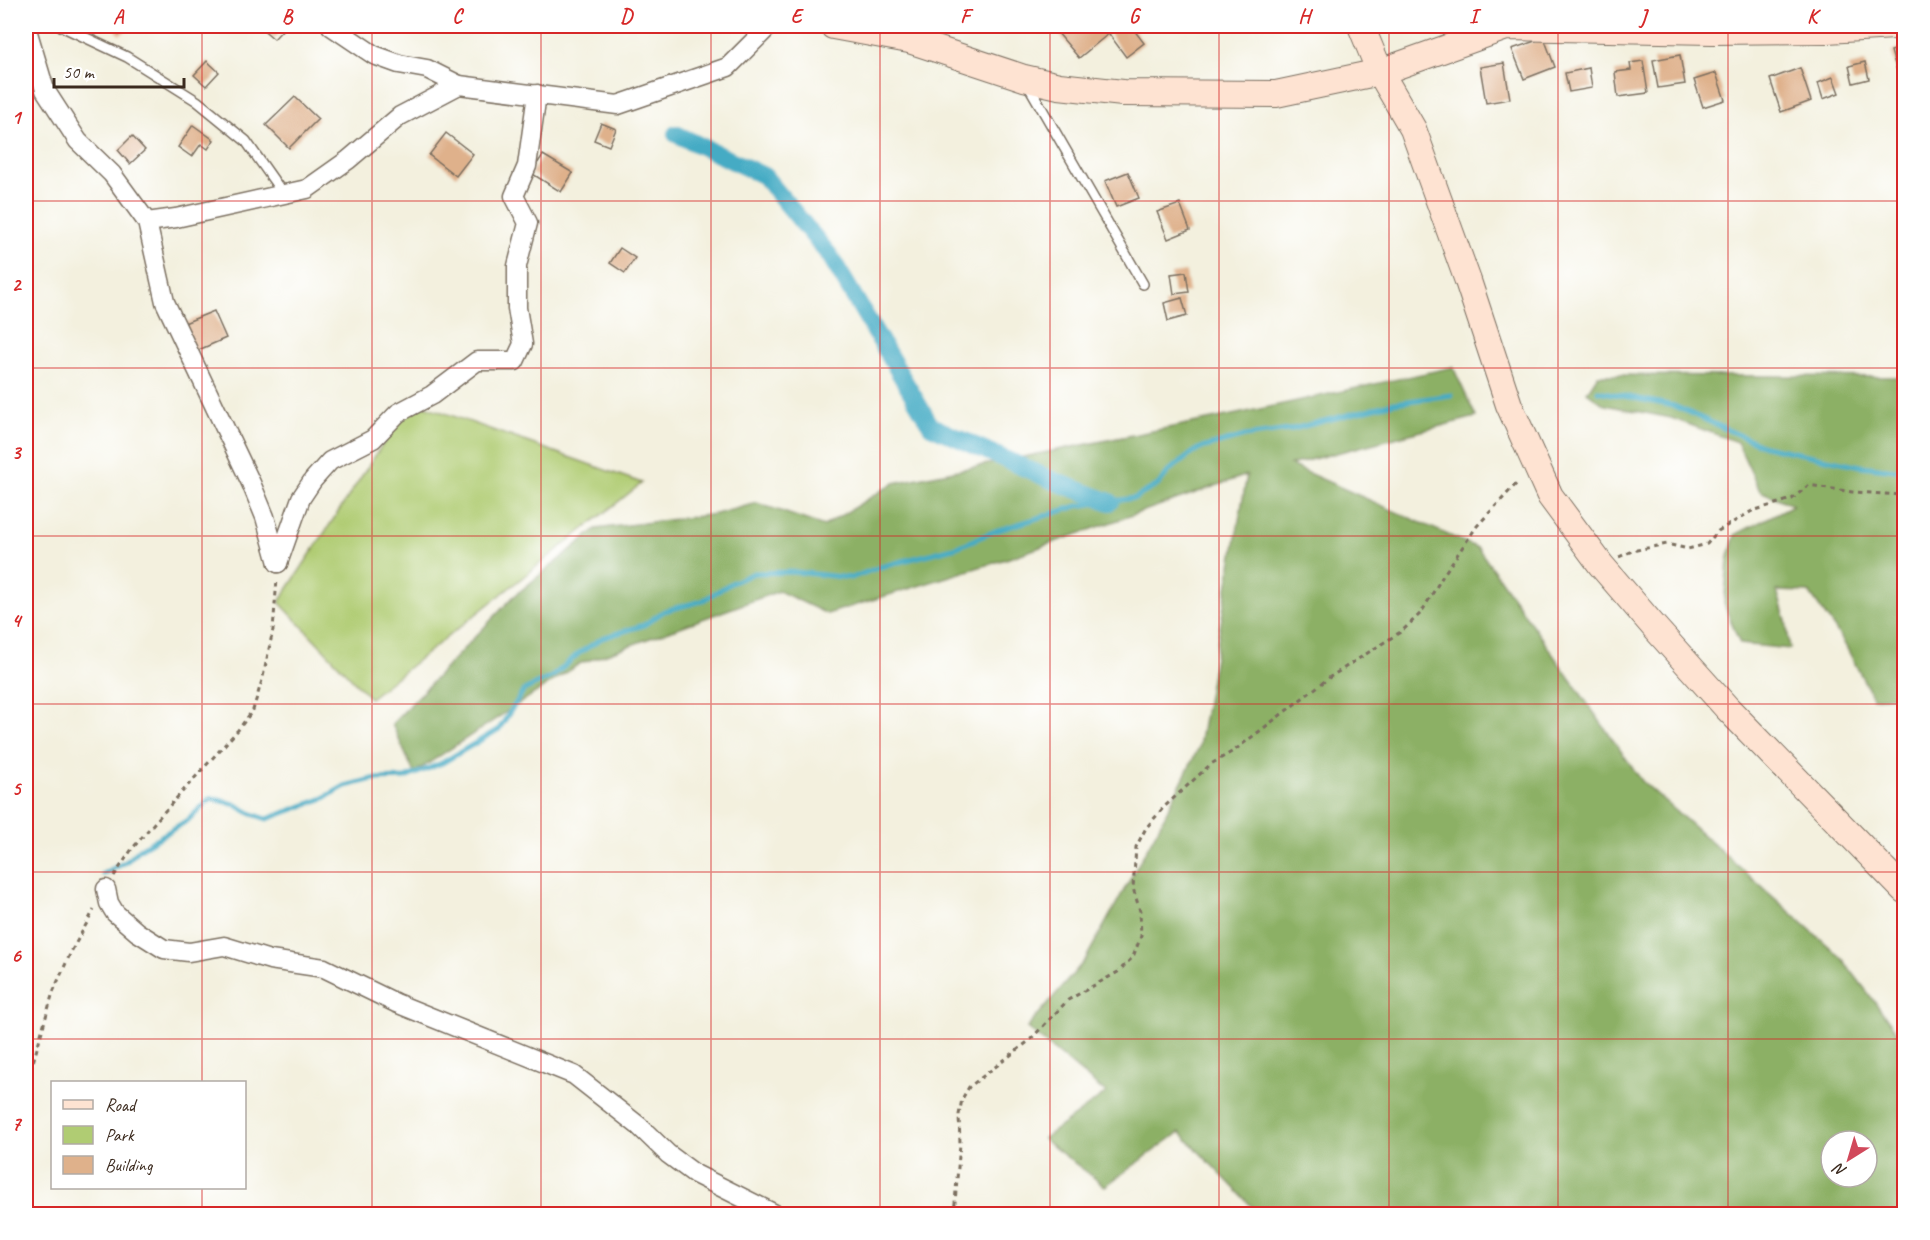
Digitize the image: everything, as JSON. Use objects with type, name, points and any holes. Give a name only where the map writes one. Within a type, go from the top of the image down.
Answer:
[{"type":"street","points":[[26,26],[45,90],[78,141],[112,174],[147,222],[165,302],[251,483],[265,517],[278,562]]},
{"type":"street","points":[[331,26],[374,55],[399,64],[427,69],[459,85],[618,105],[728,67],[768,26]]},
{"type":"street","points":[[833,26],[909,40],[1024,78],[1059,87],[1123,93],[1276,94],[1380,72],[1506,27],[1724,31],[1827,30],[1894,26]]},
{"type":"street","points":[[1361,26],[1380,72],[1413,129],[1468,280],[1509,405],[1550,496],[1601,565],[1727,708],[1905,890]]},
{"type":"street","points":[[147,222],[176,218],[307,189],[348,160],[400,116],[459,85]]},
{"type":"street","points":[[278,562],[301,498],[330,461],[373,439],[398,413],[432,395],[477,361],[515,361],[523,344],[517,308],[517,266],[528,223],[513,196],[527,166],[537,94]]},
{"type":"street","points":[[106,889],[109,903],[115,913],[137,932],[164,949],[189,952],[224,946],[270,960],[324,968],[396,1003],[574,1075],[695,1174],[775,1215]]},
{"type":"lane","points":[[61,26],[128,57],[197,101],[246,141],[284,195]]},
{"type":"lane","points":[[1024,78],[1143,285]]},
{"type":"path","points":[[954,1215],[959,1115],[962,1099],[969,1088],[1029,1041],[1068,999],[1118,972],[1133,957],[1141,936],[1140,911],[1133,888],[1136,847],[1146,828],[1164,807],[1211,764],[1235,750],[1330,677],[1402,631],[1421,613],[1477,526],[1534,464]]},
{"type":"path","points":[[1601,565],[1632,551],[1667,544],[1688,549],[1707,544],[1718,531],[1752,511],[1792,499],[1809,485],[1852,492],[1905,495]]},
{"type":"path","points":[[26,1087],[53,992],[71,952],[106,889],[132,849],[238,730],[253,710],[273,630],[278,562]]},
{"type":"green space","points":[[1453,367],[1476,417],[1290,465],[1478,548],[1642,781],[1841,957],[1904,1041],[1904,1214],[1259,1214],[1180,1132],[1105,1186],[1043,1139],[1106,1093],[1027,1028],[1085,960],[1159,827],[1199,747],[1247,475],[1009,558],[827,614],[779,591],[579,664],[414,773],[392,724],[513,597],[596,529],[716,514],[757,503],[824,526],[894,483],[1237,414]]},
{"type":"green space","points":[[1598,375],[1904,377],[1904,698],[1901,695],[1873,698],[1842,639],[1809,592],[1777,591],[1786,621],[1790,649],[1740,644],[1724,604],[1728,560],[1735,535],[1793,505],[1760,491],[1737,442],[1671,418],[1605,405],[1587,392]]},
{"type":"green space","points":[[411,401],[642,483],[370,698],[279,602]]},
{"type":"building","points":[[114,26],[136,26],[119,35]]},
{"type":"building","points":[[259,26],[286,26],[274,39]]},
{"type":"building","points":[[1052,26],[1099,26],[1107,35],[1079,58]]},
{"type":"building","points":[[1120,26],[1131,26],[1144,43],[1126,57],[1109,34]]},
{"type":"building","points":[[1544,38],[1555,67],[1524,79],[1512,49]]},
{"type":"building","points":[[1904,47],[1904,76],[1899,78],[1891,51]]},
{"type":"building","points":[[1680,55],[1685,84],[1658,88],[1653,60]]},
{"type":"building","points":[[207,61],[219,72],[206,86],[194,75]]},
{"type":"building","points":[[1643,61],[1648,93],[1618,97],[1615,72],[1631,70],[1630,63]]},
{"type":"building","points":[[1865,62],[1869,79],[1853,83],[1849,66]]},
{"type":"building","points":[[1504,63],[1510,99],[1486,103],[1480,67]]},
{"type":"building","points":[[1589,68],[1592,88],[1569,92],[1565,73]]},
{"type":"building","points":[[1800,68],[1811,101],[1781,112],[1770,79]]},
{"type":"building","points":[[1716,73],[1725,100],[1703,107],[1694,80]]},
{"type":"building","points":[[1833,77],[1839,93],[1823,99],[1818,83]]},
{"type":"building","points":[[295,97],[318,119],[289,148],[266,125]]},
{"type":"building","points":[[601,123],[616,129],[609,146],[594,140]]},
{"type":"building","points":[[193,125],[214,140],[208,149],[201,144],[192,157],[178,147]]},
{"type":"building","points":[[446,133],[473,154],[456,176],[429,155]]},
{"type":"building","points":[[132,136],[145,150],[130,164],[118,150]]},
{"type":"building","points":[[543,155],[573,173],[561,192],[531,173]]},
{"type":"building","points":[[1128,172],[1139,198],[1116,207],[1105,181]]},
{"type":"building","points":[[1180,204],[1190,230],[1168,239],[1157,212]]},
{"type":"building","points":[[620,248],[635,258],[625,273],[610,263]]},
{"type":"building","points":[[1186,272],[1189,292],[1174,294],[1171,274]]},
{"type":"building","points":[[1182,298],[1187,316],[1168,321],[1164,303]]},
{"type":"building","points":[[214,311],[226,338],[194,352],[182,324]]},
{"type":"waterway","points":[[676,134],[764,176],[830,256],[931,426],[1054,481],[1110,502]]},
{"type":"waterway","points":[[1598,391],[1674,406],[1764,446],[1861,466],[1904,471]]},
{"type":"waterway","points":[[103,874],[126,862],[140,849],[188,820],[211,798],[234,804],[267,819],[324,798],[345,786],[373,779],[405,778],[442,763],[499,729],[524,690],[553,676],[578,654],[602,638],[644,625],[664,611],[702,601],[731,583],[754,573],[796,572],[851,578],[880,567],[957,547],[995,531],[1077,506],[1135,498],[1158,485],[1169,471],[1198,449],[1245,436],[1289,430],[1394,403],[1451,395]]}]
